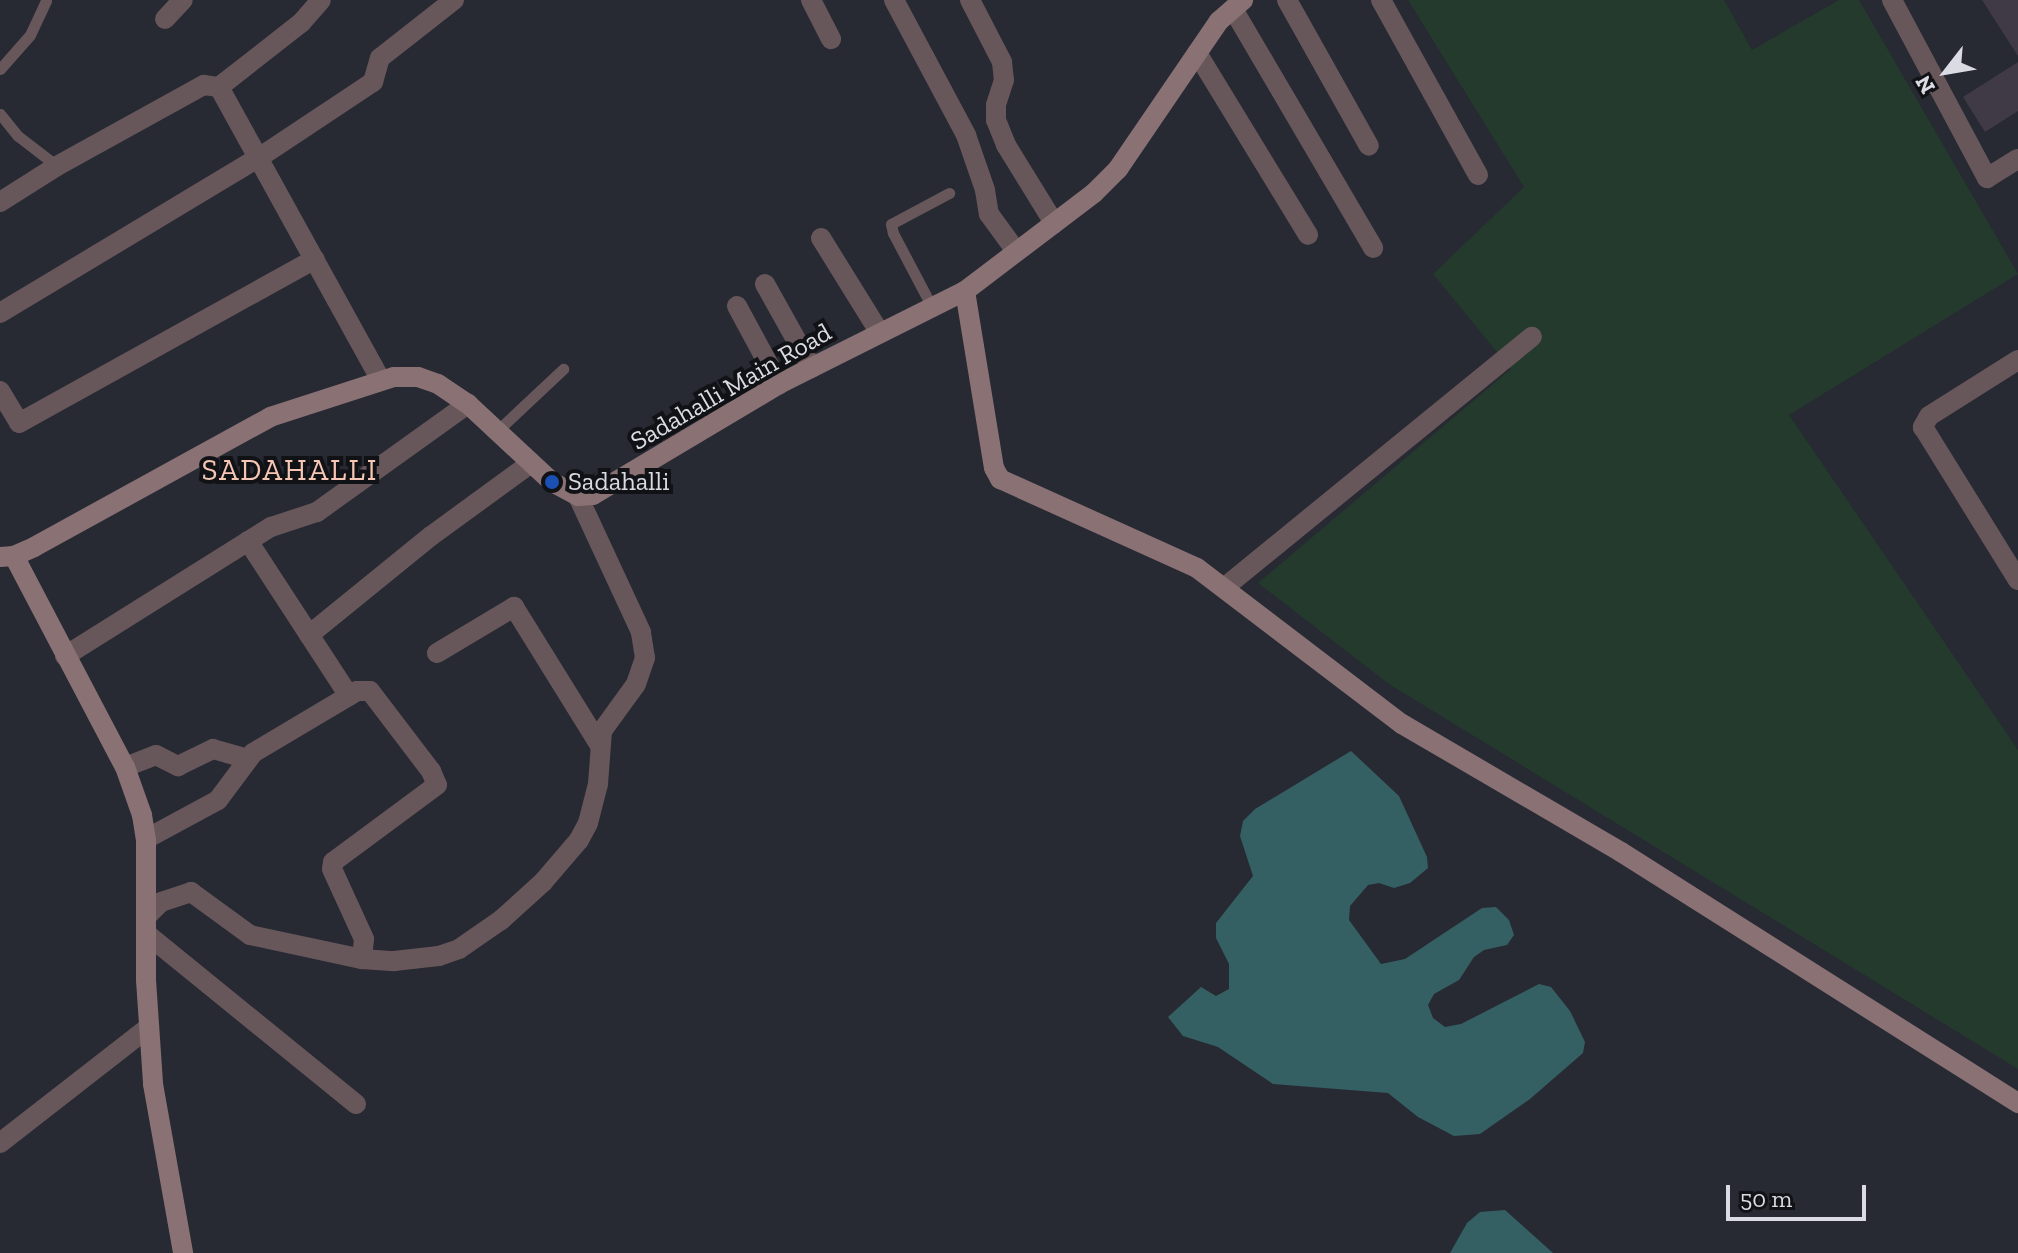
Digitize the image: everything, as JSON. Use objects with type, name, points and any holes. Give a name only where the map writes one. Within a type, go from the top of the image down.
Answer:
[{"type":"street","points":[[165,19],[183,0]]},
{"type":"street","points":[[0,202],[57,166],[204,85],[219,87],[301,23],[321,0]]},
{"type":"street","points":[[0,313],[260,157],[373,82],[380,58],[454,0]]},
{"type":"street","points":[[811,0],[831,39]]},
{"type":"street","points":[[894,0],[966,135],[985,190],[989,214],[1016,251]]},
{"type":"street","points":[[970,0],[1002,62],[1004,80],[996,105],[996,120],[1006,145],[1054,223]]},
{"type":"street","points":[[1287,0],[1369,146]]},
{"type":"street","points":[[1381,0],[1478,175]]},
{"type":"street","points":[[1892,0],[1987,178],[2018,159]]},
{"type":"street","points":[[1238,5],[1373,248]]},
{"type":"street","name":"Sadahalli Main Road","points":[[578,496],[593,495],[606,489],[779,384],[965,291],[1107,182],[1219,21],[1238,5]]},
{"type":"street","points":[[1197,53],[1308,235]]},
{"type":"street","points":[[219,87],[381,380]]},
{"type":"street","points":[[821,238],[880,333]]},
{"type":"street","points":[[0,391],[19,423],[315,259]]},
{"type":"street","points":[[765,284],[812,368]]},
{"type":"street","points":[[965,291],[994,468],[1000,479],[1197,568],[1402,724],[1621,852],[2018,1103]]},
{"type":"street","points":[[737,306],[779,384]]},
{"type":"street","points":[[1225,587],[1532,337]]},
{"type":"street","points":[[2017,576],[1923,427],[1929,416],[2018,360]]},
{"type":"street","points":[[148,925],[161,902],[191,892],[250,935],[362,959],[394,961],[439,956],[459,949],[516,907],[551,874],[583,833],[598,784],[599,744],[605,724],[636,684],[645,658],[641,632],[578,496],[552,482],[468,404],[428,380],[407,376],[381,380],[256,424],[4,556],[65,656],[125,767],[146,839],[149,1027],[153,1084],[183,1253]]},
{"type":"street","points":[[65,656],[271,527],[317,512],[468,404]]},
{"type":"street","points":[[309,635],[431,536],[531,463]]},
{"type":"street","points":[[248,541],[349,696]]},
{"type":"street","points":[[437,653],[514,607],[599,744]]},
{"type":"street","points":[[146,839],[218,800],[247,759],[361,689],[370,691],[431,771],[437,785],[434,791],[333,862],[332,869],[364,939],[362,959]]},
{"type":"street","points":[[125,767],[156,755],[178,766],[213,749],[247,759]]},
{"type":"street","points":[[148,925],[356,1104]]},
{"type":"street","points":[[0,1143],[149,1027]]},
{"type":"lane","points":[[0,69],[30,35],[46,0]]},
{"type":"lane","points":[[0,114],[18,136],[57,166]]},
{"type":"lane","points":[[932,307],[891,224],[949,193]]},
{"type":"lane","points":[[497,431],[563,369]]},
{"type":"shaded area","points":[[1408,0],[1724,0],[1752,50],[1839,0],[1859,0],[2018,274],[1789,415],[2018,750],[2018,1069],[1389,684],[1258,583],[1511,369],[1433,274],[1524,187]]},
{"type":"shaded area","points":[[1351,751],[1399,796],[1427,857],[1428,868],[1410,883],[1394,888],[1379,883],[1368,885],[1350,906],[1349,920],[1381,964],[1405,959],[1482,908],[1496,907],[1509,920],[1514,935],[1507,945],[1484,950],[1474,957],[1459,980],[1434,994],[1428,1005],[1433,1018],[1445,1027],[1461,1024],[1539,984],[1551,987],[1570,1011],[1585,1042],[1583,1053],[1530,1099],[1480,1134],[1454,1136],[1418,1117],[1388,1093],[1273,1084],[1218,1047],[1183,1036],[1168,1017],[1201,987],[1216,996],[1229,989],[1229,964],[1216,938],[1216,923],[1253,876],[1240,836],[1243,821],[1255,809]]},
{"type":"shaded area","points":[[1505,1210],[1553,1253],[1450,1253],[1467,1223],[1480,1212]]},
{"type":"building","points":[[1982,0],[2018,0],[2018,56]]},
{"type":"building","points":[[2018,62],[2018,111],[1985,132],[1963,97]]},
{"type":"place","name":"Sadahalli","points":[[552,482]]},
{"type":"district","name":"SADAHALLI","points":[[290,470]]}]
